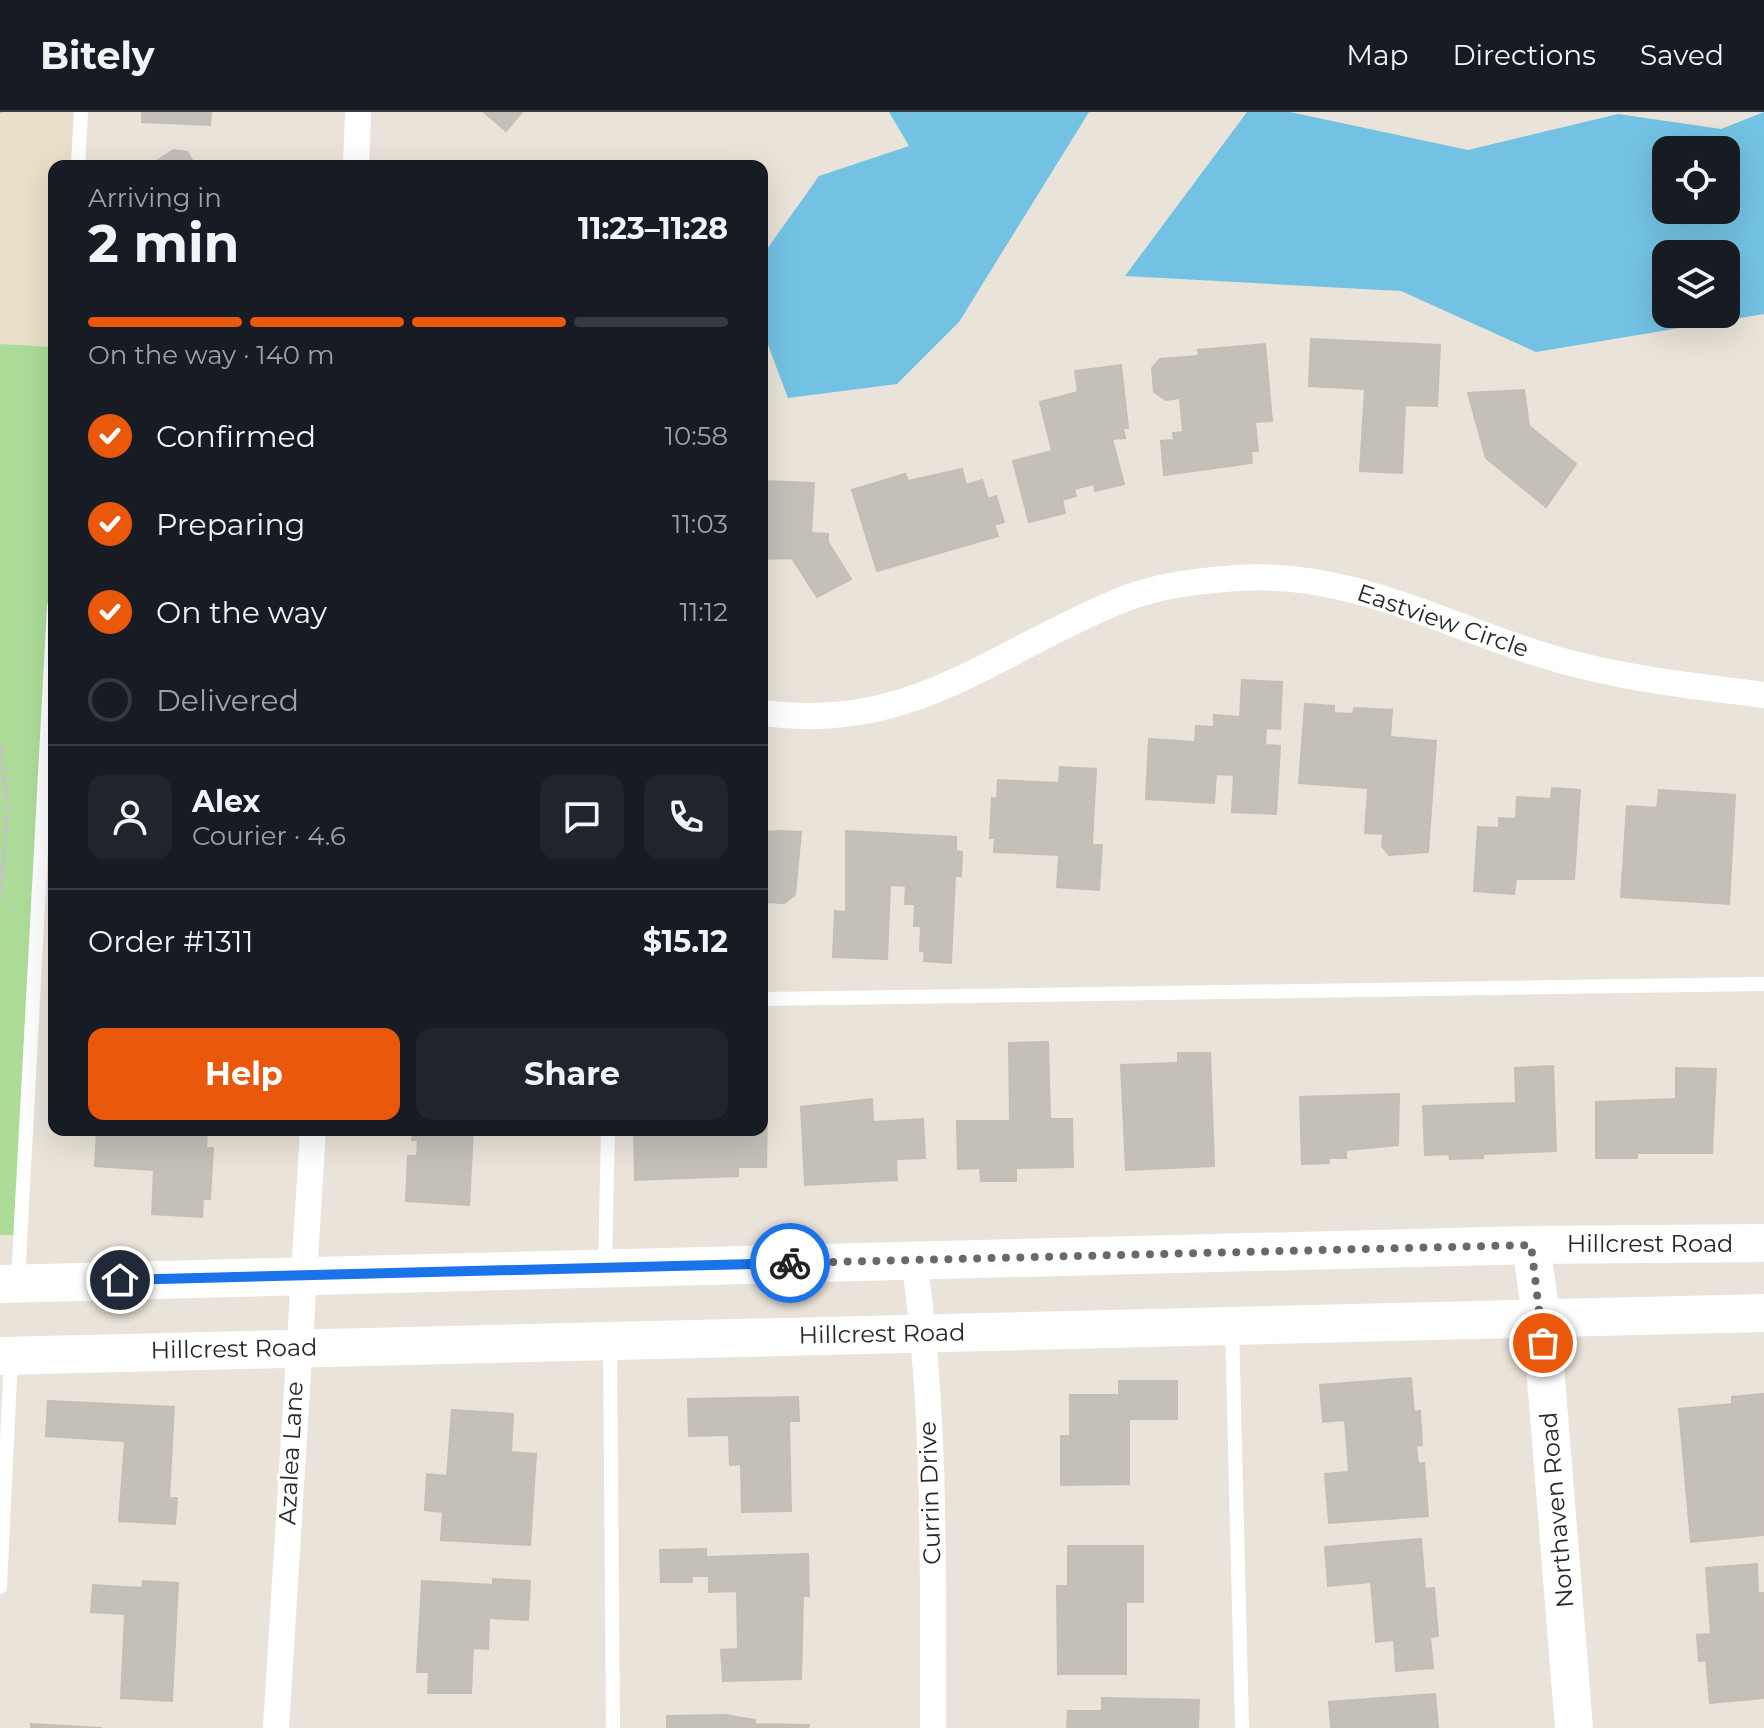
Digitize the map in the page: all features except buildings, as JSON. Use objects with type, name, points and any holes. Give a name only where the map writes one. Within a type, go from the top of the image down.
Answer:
[{"type":"main road","name":"Hillcrest Road","points":[[9,1284],[605,1270],[914,1259],[1764,1243]]},
{"type":"main road","name":"Northaven Road","points":[[1531,1245],[1541,1316],[1574,1728]]},
{"type":"main road","name":"Hillcrest Road","points":[[6,1355],[1764,1313]]},
{"type":"street","points":[[356,160],[358,112]]},
{"type":"street","name":"Eastview Circle","points":[[768,714],[807,719],[862,713],[928,695],[1124,599],[1183,582],[1241,578],[1299,578],[1361,591],[1572,664],[1638,679],[1764,695]]},
{"type":"street","name":"Azalea Lane","points":[[276,1728],[297,1347],[305,1275],[313,1136]]},
{"type":"street","name":"Currin Drive","points":[[914,1259],[925,1334],[933,1577],[933,1728]]},
{"type":"lane","points":[[78,160],[81,112]]},
{"type":"lane","points":[[9,1284],[48,696]]},
{"type":"lane","points":[[768,999],[1764,984]]},
{"type":"lane","points":[[605,1270],[608,1136]]},
{"type":"lane","points":[[1232,1325],[1242,1728]]},
{"type":"lane","points":[[610,1341],[613,1728]]},
{"type":"lane","points":[[0,1587],[6,1355]]},
{"type":"path","points":[[0,746],[8,809],[0,899]]},
{"type":"shaded area","points":[[0,112],[73,112],[70,160],[48,160],[48,347],[0,344]]},
{"type":"green space","points":[[0,344],[48,347],[48,611],[20,1235],[0,1235]]},
{"type":"water","points":[[889,112],[1089,112],[959,322],[897,384],[788,398],[768,345],[768,248],[819,176],[909,146]]},
{"type":"water","points":[[1247,112],[1290,112],[1468,150],[1618,114],[1721,129],[1764,112],[1764,314],[1740,318],[1740,240],[1652,240],[1652,328],[1680,328],[1536,352],[1401,291],[1125,276]]},
{"type":"way so far","points":[[790,1263],[1531,1245],[1543,1343]]},
{"type":"route","points":[[120,1280],[790,1263]]}]
